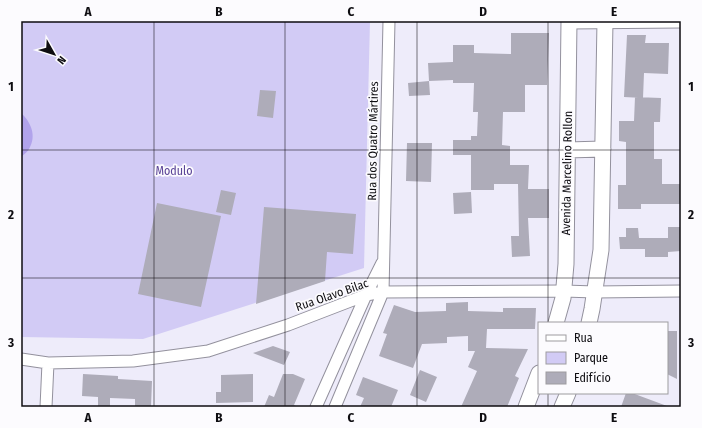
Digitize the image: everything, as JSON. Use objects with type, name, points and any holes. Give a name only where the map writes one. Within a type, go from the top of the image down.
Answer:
[{"type":"main road","name":"Avenida Marcelino Rollon","points":[[556,322],[563,298],[566,264],[569,22]]},
{"type":"main road","points":[[589,322],[601,250],[605,22]]},
{"type":"main road","points":[[567,150],[603,149]]},
{"type":"main road","points":[[526,407],[538,376]]},
{"type":"main road","points":[[562,407],[568,394]]},
{"type":"street","name":"Rua dos Quatro Mártires","points":[[335,407],[383,292],[388,21]]},
{"type":"street","points":[[569,22],[681,22]]},
{"type":"street","name":"Rua dos Quatro Mártires","points":[[316,407],[366,295],[383,261]]},
{"type":"street","name":"Rua Olavo Bilac","points":[[21,360],[48,363],[133,361],[208,351],[288,325],[366,295],[383,292],[681,291]]},
{"type":"street","points":[[46,407],[48,363]]},
{"type":"green space","name":"Modulo","points":[[21,21],[370,21],[364,268],[143,339],[21,337]]},
{"type":"shaded area","points":[[21,113],[28,121],[33,134],[33,139],[29,149],[22,156],[21,156]]},
{"type":"building","points":[[511,33],[549,33],[547,85],[525,85],[525,112],[503,112],[502,145],[510,146],[510,165],[529,165],[528,189],[549,189],[549,218],[528,218],[530,256],[512,257],[511,236],[519,236],[518,184],[494,184],[494,190],[471,190],[471,155],[453,155],[453,140],[471,140],[471,136],[477,136],[478,112],[473,112],[474,83],[453,83],[453,80],[429,81],[428,63],[453,62],[453,45],[474,45],[474,53],[511,54]]},
{"type":"building","points":[[627,35],[646,35],[645,43],[669,43],[668,74],[644,73],[643,98],[624,97]]},
{"type":"building","points":[[429,81],[430,95],[409,96],[408,83]]},
{"type":"building","points":[[260,90],[276,91],[273,118],[257,116]]},
{"type":"building","points":[[635,97],[661,98],[660,122],[654,122],[654,159],[662,159],[662,184],[681,184],[681,204],[641,204],[641,209],[618,209],[618,185],[626,185],[626,142],[619,141],[619,121],[634,121]]},
{"type":"building","points":[[407,143],[432,143],[431,182],[406,181]]},
{"type":"building","points":[[221,190],[236,193],[231,215],[216,212]]},
{"type":"building","points":[[471,192],[472,213],[454,214],[453,193]]},
{"type":"building","points":[[157,203],[221,216],[201,307],[138,294]]},
{"type":"building","points":[[264,207],[356,214],[353,254],[327,252],[325,281],[256,304]]},
{"type":"building","points":[[668,227],[681,227],[681,251],[668,252],[668,257],[645,257],[645,249],[620,249],[619,237],[626,237],[626,228],[638,228],[639,238],[668,238]]},
{"type":"building","points":[[468,302],[468,311],[503,312],[503,308],[536,308],[535,329],[487,329],[486,348],[528,349],[515,376],[519,378],[507,407],[461,407],[477,371],[468,367],[475,351],[468,351],[468,336],[447,337],[447,343],[422,344],[413,368],[379,356],[387,334],[383,333],[394,305],[415,312],[446,311],[446,303]]},
{"type":"building","points":[[668,331],[677,331],[677,379],[668,374]]},
{"type":"building","points":[[273,346],[290,352],[284,365],[253,353]]},
{"type":"building","points":[[420,370],[437,377],[426,402],[410,395]]},
{"type":"building","points":[[83,374],[118,376],[118,379],[152,381],[151,407],[135,406],[135,399],[110,398],[110,407],[98,407],[98,397],[82,396]]},
{"type":"building","points":[[253,374],[253,402],[216,403],[216,392],[221,392],[221,375]]},
{"type":"building","points":[[283,374],[293,374],[305,379],[294,405],[298,407],[264,407],[269,395],[274,397]]},
{"type":"building","points":[[363,377],[398,390],[391,407],[360,407],[364,398],[356,395]]},
{"type":"building","points":[[626,394],[635,394],[667,406],[667,407],[621,407]]}]
